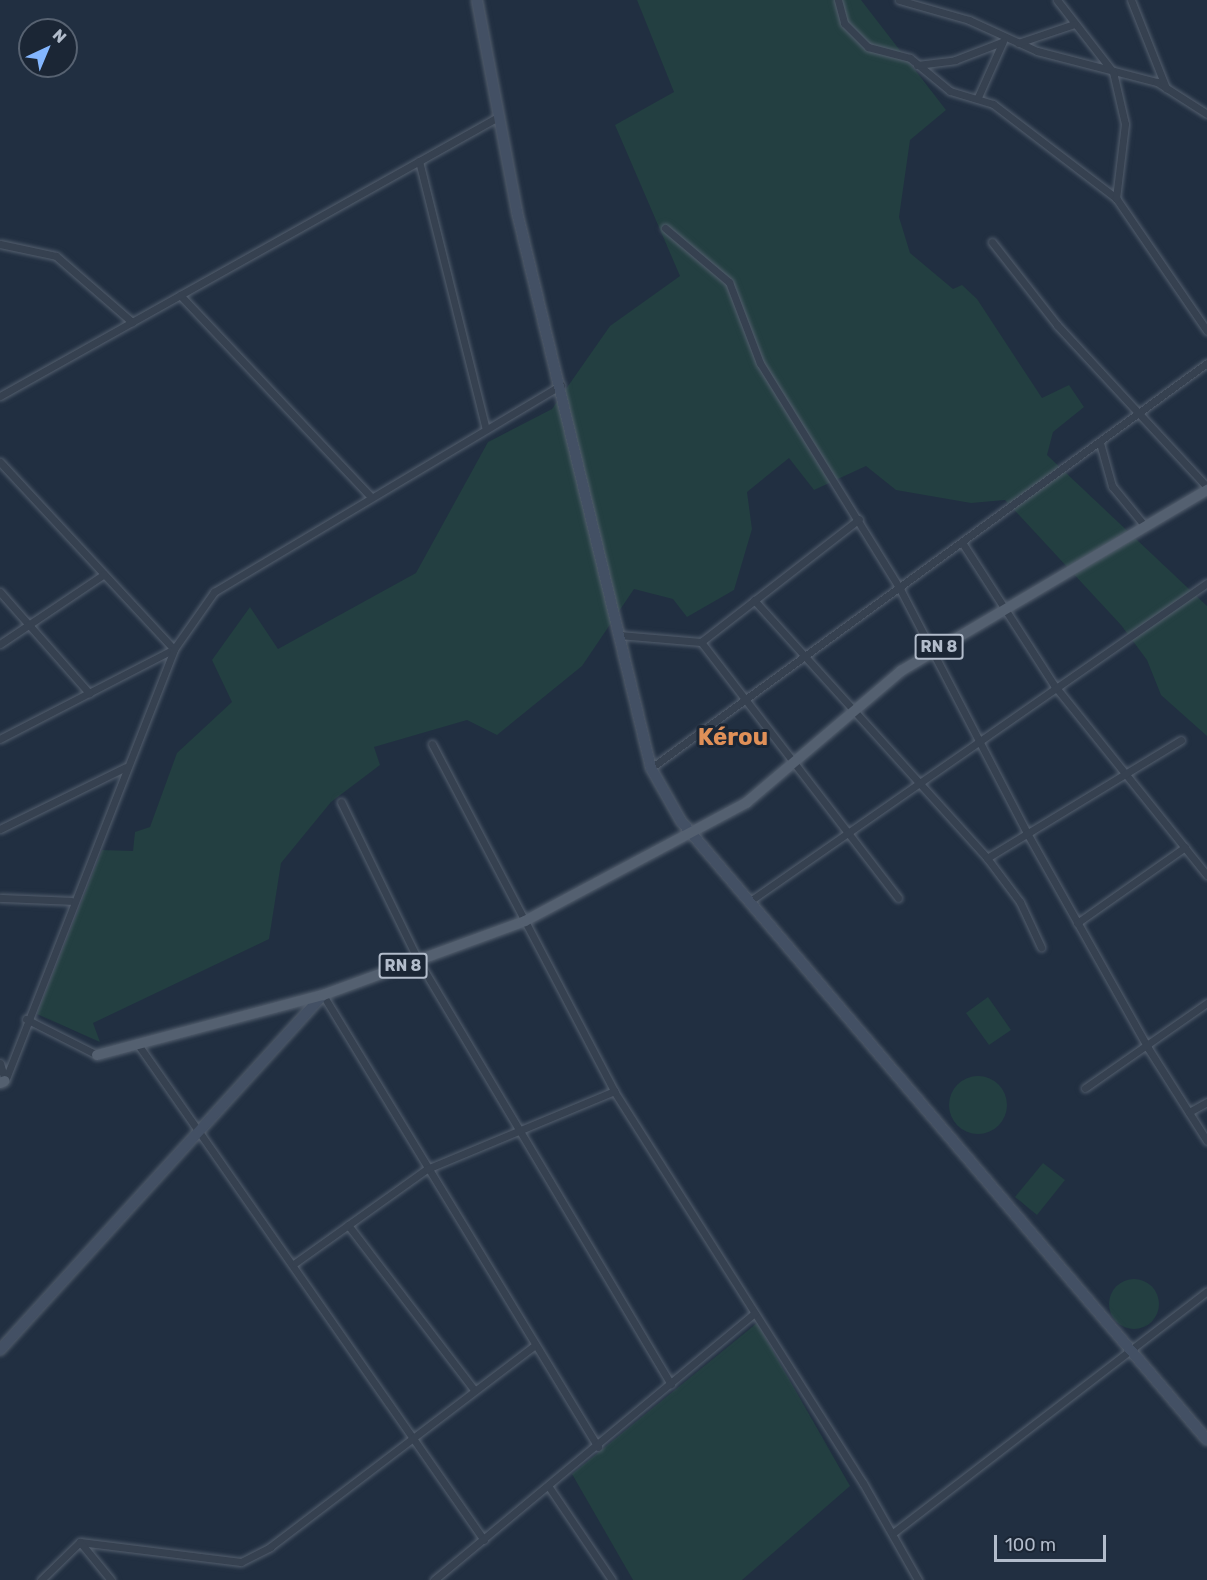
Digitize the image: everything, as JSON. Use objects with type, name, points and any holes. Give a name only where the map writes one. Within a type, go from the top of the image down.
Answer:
[{"type":"main road","name":"RN 8","points":[[97,1055],[323,995],[525,921],[692,834],[746,803],[854,710],[932,651],[1207,489]]},
{"type":"street","points":[[477,0],[498,117],[651,768],[692,834],[1130,1346],[1207,1440]]},
{"type":"street","points":[[838,0],[853,35],[868,46],[898,53],[917,65],[950,92],[978,97],[1116,198],[1207,331]]},
{"type":"street","points":[[899,0],[1005,40],[1113,72],[1137,75],[1166,88],[1207,114]]},
{"type":"street","points":[[1057,0],[1113,72],[1125,124],[1116,198]]},
{"type":"street","points":[[1131,0],[1166,88]]},
{"type":"street","points":[[1018,43],[1074,24]]},
{"type":"street","points":[[917,65],[955,60],[1005,40]]},
{"type":"street","points":[[978,97],[1005,40]]},
{"type":"street","points":[[0,396],[498,117]]},
{"type":"street","points":[[419,161],[486,429]]},
{"type":"street","points":[[665,228],[729,282],[760,363],[859,519],[900,590],[1027,834],[1148,1048],[1207,1141]]},
{"type":"street","points":[[992,242],[1057,325],[1207,489]]},
{"type":"street","points":[[0,244],[56,256],[132,322]]},
{"type":"street","points":[[180,295],[370,496]]},
{"type":"street","points":[[651,768],[900,590],[1207,363]]},
{"type":"street","points":[[2,1082],[71,901],[174,649],[214,592],[370,496],[561,385]]},
{"type":"street","points":[[1100,443],[1112,486],[1144,525]]},
{"type":"street","points":[[0,462],[174,649]]},
{"type":"street","points":[[619,635],[701,642],[859,519]]},
{"type":"street","points":[[963,544],[1001,609],[1054,685],[1207,875]]},
{"type":"street","points":[[0,644],[104,574]]},
{"type":"street","points":[[750,901],[920,784],[1054,685],[1207,584]]},
{"type":"street","points":[[0,592],[89,693]]},
{"type":"street","points":[[754,600],[987,858],[1020,902],[1041,947]]},
{"type":"street","points":[[701,642],[748,699],[898,898]]},
{"type":"street","points":[[0,730],[3,738],[174,649]]},
{"type":"street","points":[[987,858],[1181,740]]},
{"type":"street","points":[[432,744],[614,1091],[893,1533],[918,1580]]},
{"type":"street","points":[[0,829],[126,767]]},
{"type":"street","points":[[341,802],[418,960],[671,1384]]},
{"type":"street","points":[[1077,923],[1185,847]]},
{"type":"street","points":[[0,898],[71,901]]},
{"type":"street","points":[[0,1350],[323,995],[533,1347],[598,1447]]},
{"type":"street","points":[[1085,1088],[1148,1048],[1207,1004]]},
{"type":"street","points":[[26,1019],[97,1055]]},
{"type":"street","points":[[137,1043],[197,1131],[295,1263],[484,1540]]},
{"type":"street","points":[[0,1063],[2,1082]]},
{"type":"street","points":[[295,1263],[427,1169],[614,1091]]},
{"type":"street","points":[[1189,1112],[1207,1102]]},
{"type":"street","points":[[348,1225],[474,1390]]},
{"type":"street","points":[[893,1533],[1130,1346],[1207,1291]]},
{"type":"street","points":[[434,1580],[598,1447],[754,1313]]},
{"type":"street","points":[[80,1542],[241,1562],[270,1547],[411,1436],[533,1347]]},
{"type":"street","points":[[549,1487],[612,1580]]},
{"type":"street","points":[[41,1580],[80,1542]]},
{"type":"street","points":[[80,1542],[111,1580]]},
{"type":"green space","points":[[637,0],[861,0],[946,110],[910,140],[899,217],[910,253],[953,289],[962,285],[977,299],[1042,398],[1069,385],[1084,407],[1053,432],[1047,455],[1207,606],[1207,736],[1161,695],[1147,660],[1121,625],[1005,500],[971,503],[896,490],[866,466],[814,490],[789,458],[747,492],[752,529],[734,590],[687,617],[673,599],[634,589],[582,666],[497,735],[467,720],[374,747],[380,765],[331,802],[281,863],[269,939],[93,1023],[100,1042],[37,1014],[102,850],[133,851],[135,832],[150,827],[177,753],[232,702],[212,660],[250,607],[278,649],[416,573],[488,442],[552,409],[610,326],[680,276],[615,125],[674,92]]},
{"type":"green space","points":[[988,997],[1011,1030],[989,1045],[966,1013]]},
{"type":"green space","points":[[972,1076],[984,1076],[999,1084],[1007,1099],[1007,1111],[999,1126],[984,1134],[972,1134],[957,1126],[949,1111],[949,1099],[957,1084]]},
{"type":"green space","points":[[1043,1163],[1065,1180],[1037,1215],[1015,1197]]},
{"type":"green space","points":[[1129,1279],[1139,1279],[1152,1286],[1159,1299],[1159,1309],[1152,1322],[1139,1329],[1129,1329],[1120,1325],[1113,1318],[1109,1309],[1109,1299],[1113,1290],[1120,1283]]},
{"type":"green space","points":[[757,1323],[850,1486],[742,1580],[633,1580],[572,1474]]},
{"type":"district","name":"Kérou","points":[[733,738]]}]
